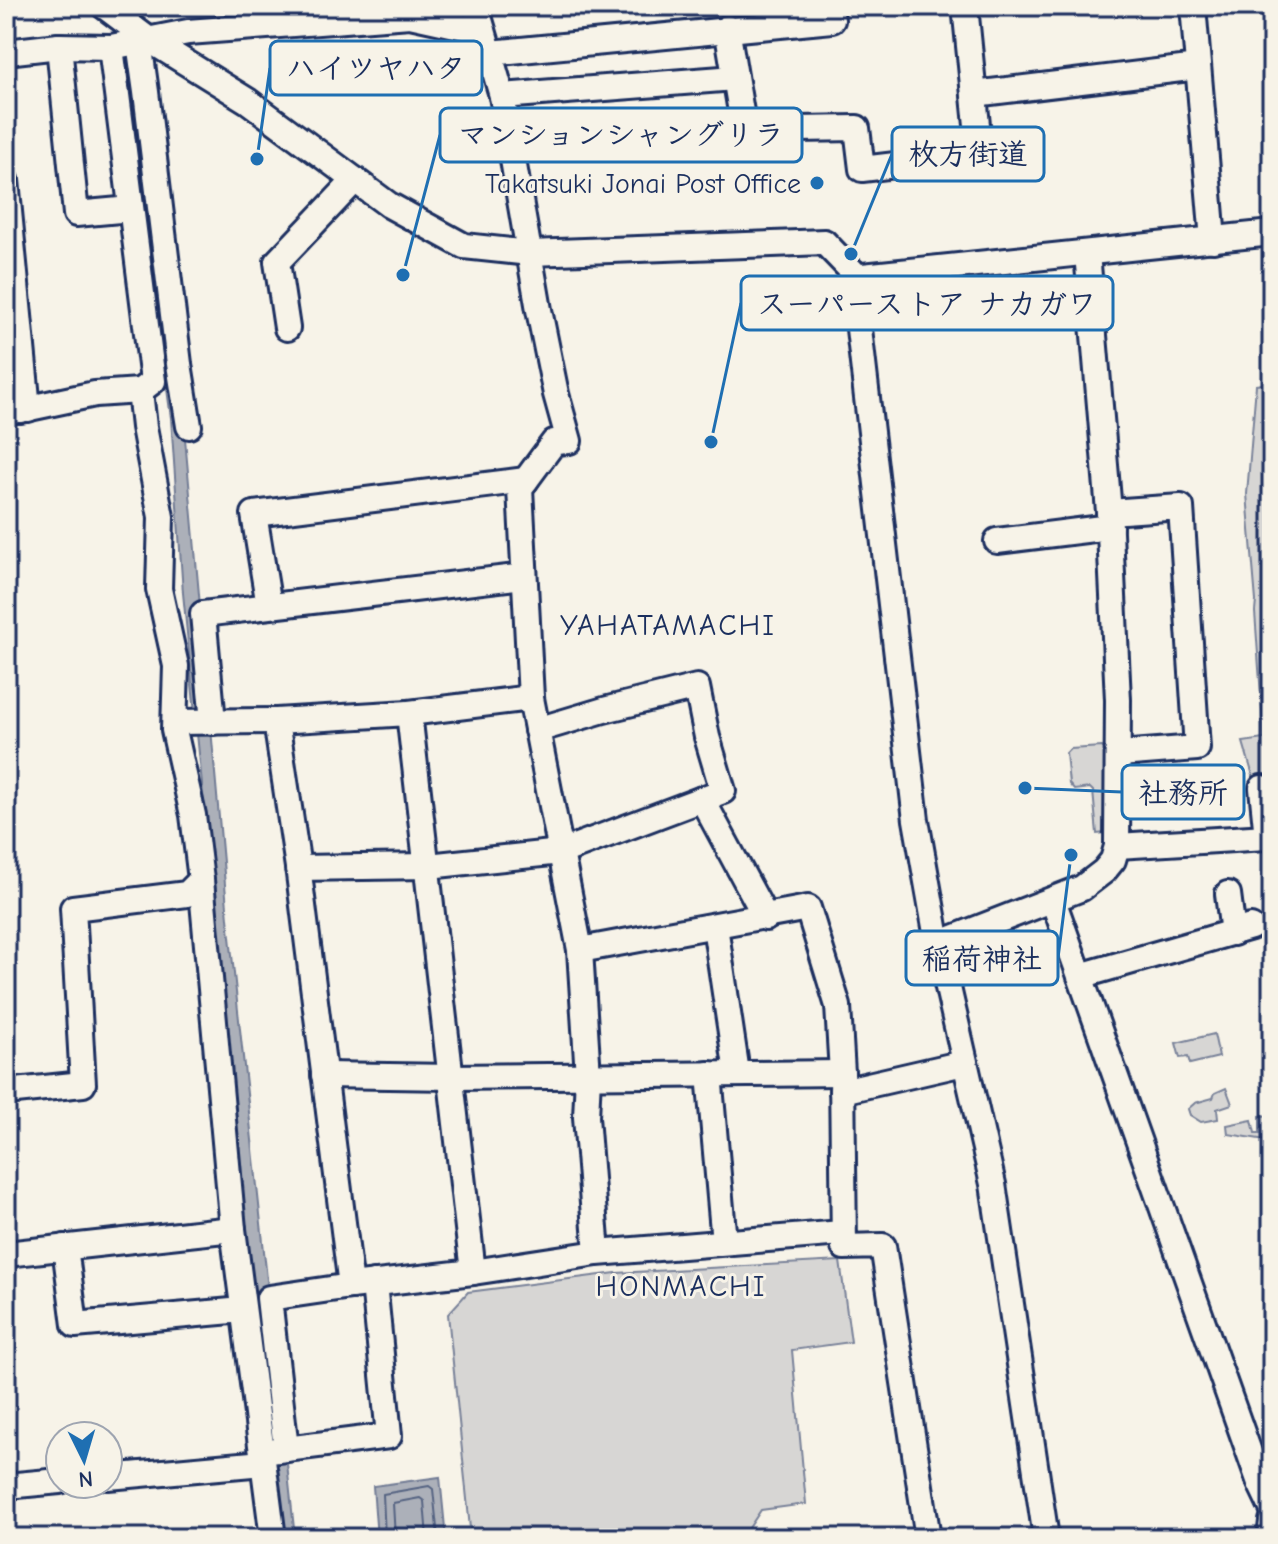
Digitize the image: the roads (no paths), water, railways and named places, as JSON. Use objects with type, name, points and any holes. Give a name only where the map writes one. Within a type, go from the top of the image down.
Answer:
[{"type":"street","points":[[104,6],[140,36],[248,101],[389,205],[464,246],[530,253],[824,242],[853,272],[908,761],[938,944],[993,1184],[1046,1538]]},
{"type":"street","points":[[476,6],[502,96],[553,382],[569,441],[554,442],[520,488],[531,698],[580,950],[588,1076],[586,1117],[597,1253]]},
{"type":"street","points":[[6,52],[59,46],[111,47],[140,36],[188,32],[281,15],[372,12],[410,15],[486,42],[832,20],[830,6]]},
{"type":"street","points":[[510,140],[857,128],[862,169],[980,155],[965,6],[969,6]]},
{"type":"street","points":[[1193,6],[1213,240]]},
{"type":"street","points":[[727,28],[744,130]]},
{"type":"street","points":[[140,36],[154,171],[189,426]]},
{"type":"street","points":[[59,46],[76,214],[161,214]]},
{"type":"street","points":[[6,180],[17,410],[95,394],[140,391],[153,381],[111,47]]},
{"type":"street","points":[[974,94],[1198,67]]},
{"type":"street","points":[[502,96],[735,78]]},
{"type":"street","points":[[123,139],[151,136]]},
{"type":"street","points":[[127,174],[154,171]]},
{"type":"street","points":[[287,328],[277,262],[355,180]]},
{"type":"street","points":[[853,277],[1272,233]]},
{"type":"street","points":[[938,944],[1082,888],[1113,860],[1117,846],[1119,754],[1110,519],[1087,253]]},
{"type":"street","points":[[144,305],[173,302]]},
{"type":"street","points":[[151,365],[179,364]]},
{"type":"street","points":[[140,391],[161,517],[159,589],[176,666],[174,730],[193,815],[201,880],[233,1229],[273,1538]]},
{"type":"street","points":[[269,606],[254,514],[526,480]]},
{"type":"street","points":[[997,541],[1181,507],[1197,748],[1119,754]]},
{"type":"street","points":[[213,722],[203,614],[524,576]]},
{"type":"street","points":[[298,868],[428,866],[561,852],[723,791],[707,737],[697,687],[537,730]]},
{"type":"street","points":[[175,722],[276,721],[409,713],[531,698]]},
{"type":"street","points":[[409,713],[473,1272]]},
{"type":"street","points":[[124,1475],[262,1458],[286,1449],[389,1436],[324,1075],[276,721]]},
{"type":"street","points":[[1117,846],[1267,837],[1262,788]]},
{"type":"street","points":[[702,799],[766,918]]},
{"type":"street","points":[[6,1092],[83,1084],[73,908],[187,894],[201,880]]},
{"type":"street","points":[[1080,976],[1242,930],[1228,894]]},
{"type":"street","points":[[1053,900],[1260,1483],[1272,1508]]},
{"type":"street","points":[[580,950],[808,908],[838,1006],[844,1247],[883,1246],[928,1538]]},
{"type":"street","points":[[715,926],[737,1073]]},
{"type":"street","points":[[324,1075],[453,1077],[737,1073],[842,1082],[964,1063]]},
{"type":"street","points":[[709,1074],[724,1242]]},
{"type":"street","points":[[6,1254],[233,1229]]},
{"type":"street","points":[[286,1449],[269,1298],[597,1253],[842,1233]]},
{"type":"street","points":[[65,1247],[75,1325],[243,1310]]},
{"type":"street","points":[[6,1486],[44,1482]]},
{"type":"street","points":[[1270,1538],[1272,1521]]},
{"type":"water","points":[[136,51],[182,405],[228,918],[295,1538],[283,1538],[245,1215],[183,593],[171,418],[121,53]]},
{"type":"water","points":[[440,1477],[446,1538],[377,1538],[373,1486]]},
{"type":"place","name":"ハイツヤハタ","points":[[257,159]]},
{"type":"place","name":"Takatsuki Jonai Post Office","points":[[817,183]]},
{"type":"place","name":"枚方街道","points":[[851,254]]},
{"type":"place","name":"マンションシャングリラ","points":[[403,275]]},
{"type":"place","name":"スーパーストア ナカガワ","points":[[711,442]]},
{"type":"place","name":"社務所","points":[[1025,788]]},
{"type":"place","name":"稲荷神社","points":[[1071,855]]},
{"type":"district","name":"YAHATAMACHI","points":[[668,625]]},
{"type":"district","name":"HONMACHI","points":[[681,1286]]}]
